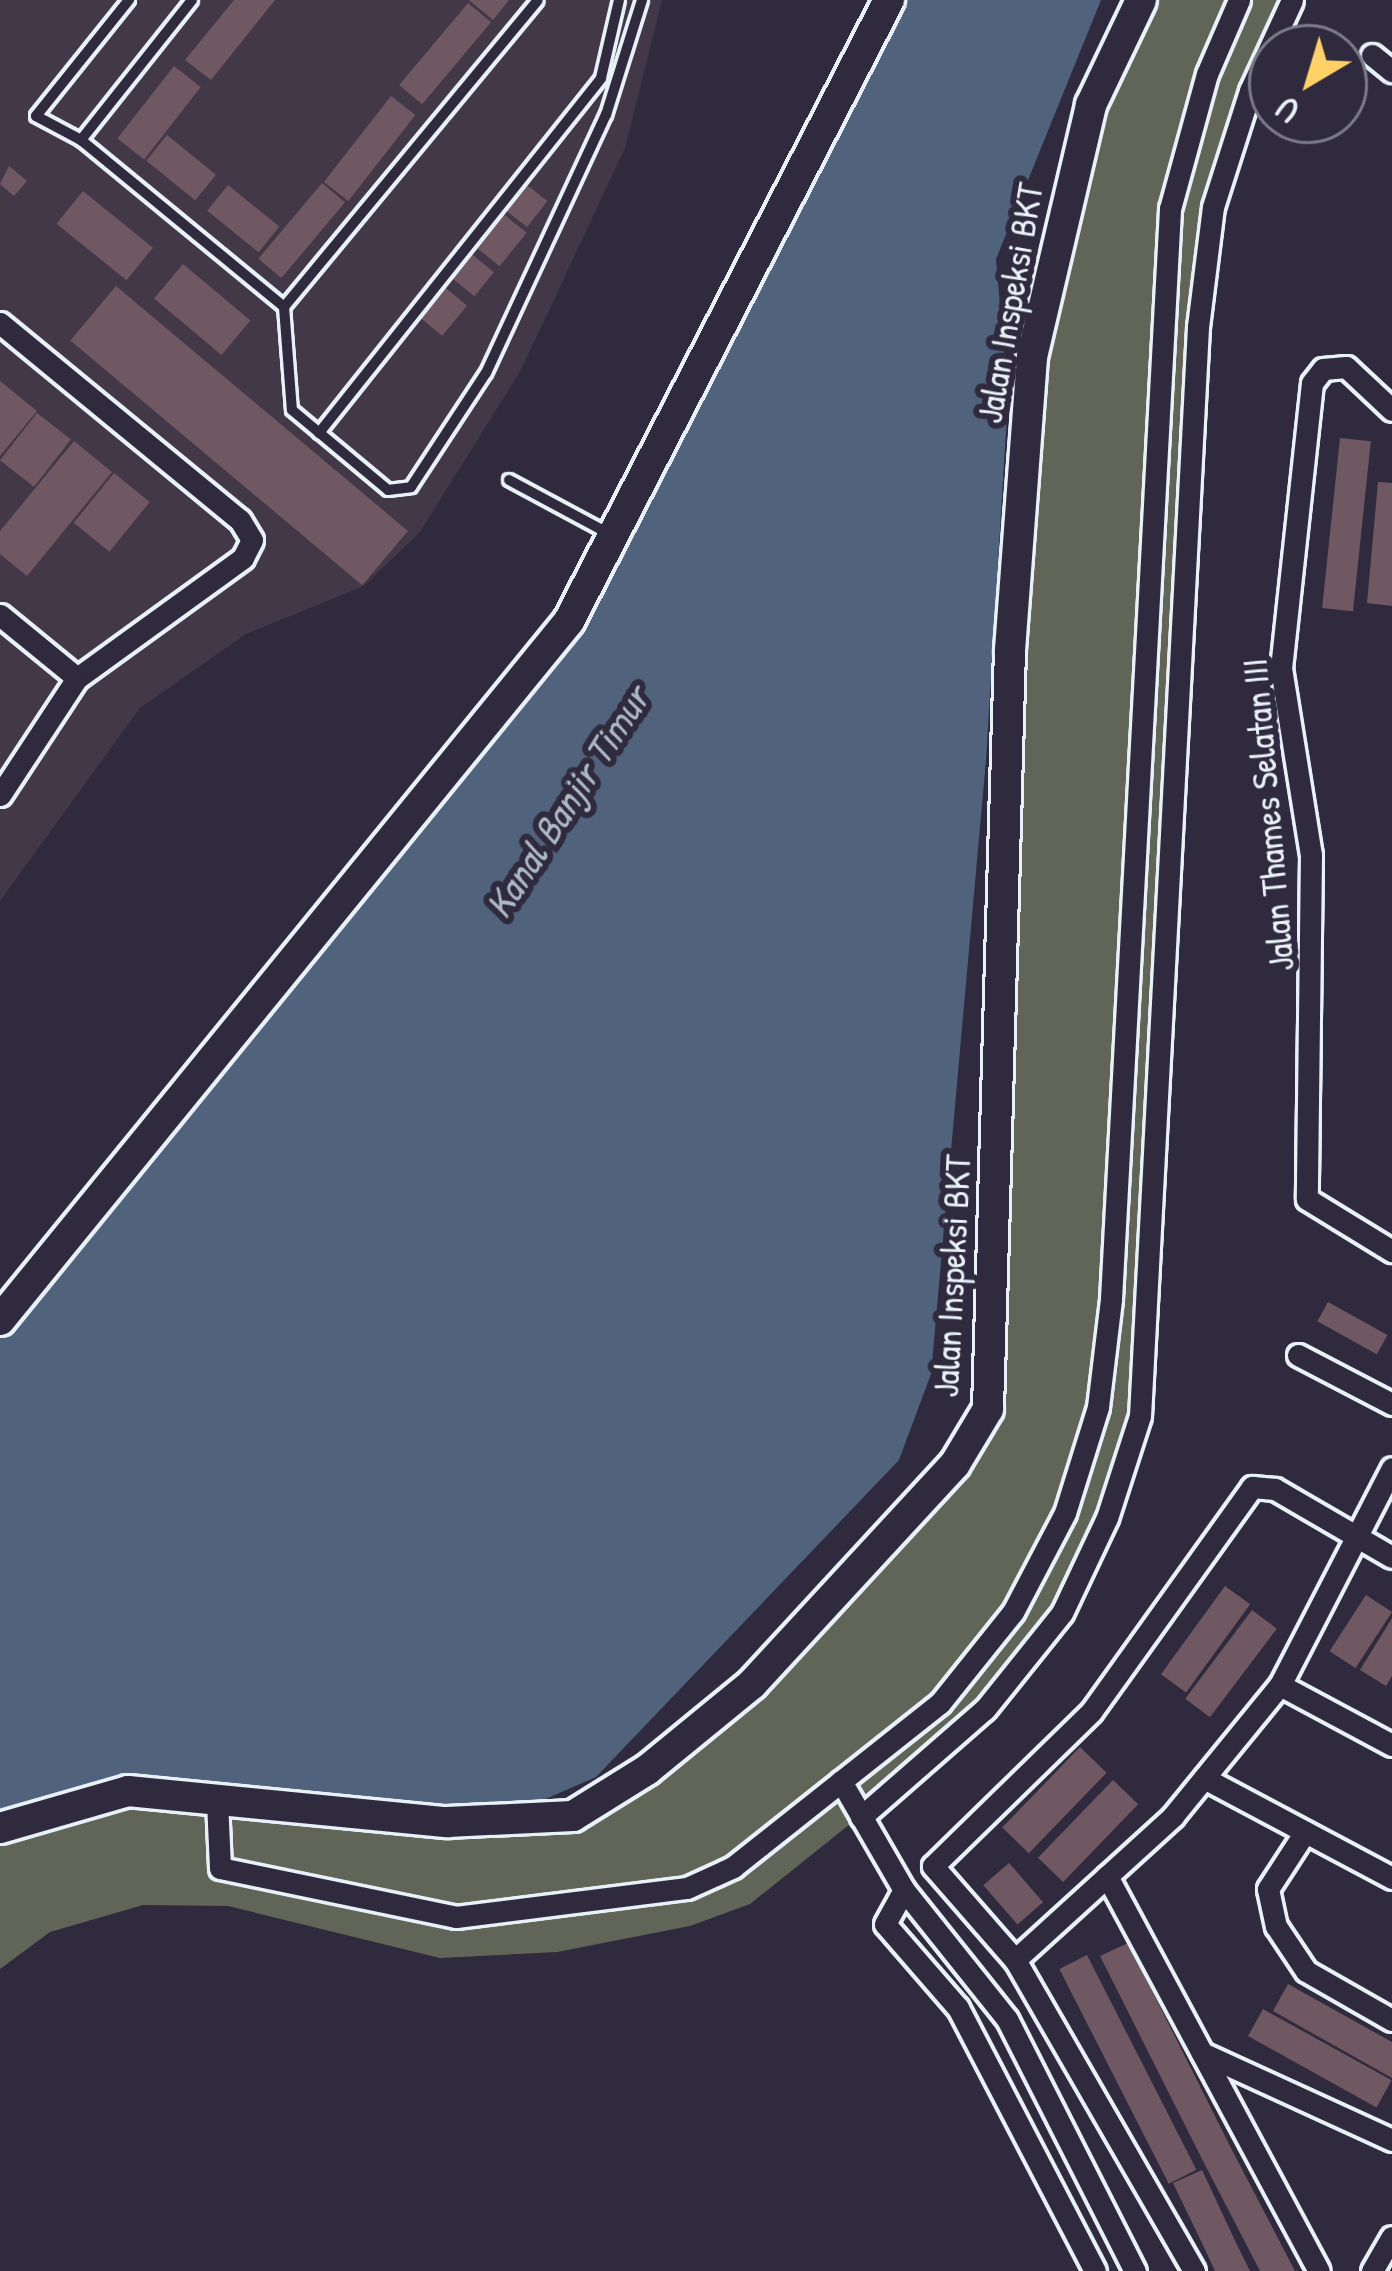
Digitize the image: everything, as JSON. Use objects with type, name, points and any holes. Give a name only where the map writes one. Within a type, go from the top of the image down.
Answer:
[{"type":"street","points":[[0,1320],[546,651],[889,0]]},
{"type":"street","name":"Jalan Inspeksi BKT","points":[[0,1828],[116,1793],[447,1822],[573,1816],[647,1770],[752,1684],[912,1515],[988,1408],[1010,650],[1032,357],[1091,105],[1141,0]]},
{"type":"street","points":[[217,1801],[220,1868],[456,1917],[566,1909],[687,1888],[733,1867],[940,1702],[1013,1612],[1065,1513],[1098,1407],[1111,1299],[1170,209],[1207,74],[1239,0]]},
{"type":"street","points":[[861,1817],[985,1709],[1062,1612],[1107,1518],[1139,1416],[1198,327],[1213,207],[1250,91],[1292,0]]},
{"type":"street","points":[[1372,55],[1392,71]]},
{"type":"street","points":[[0,323],[240,520],[252,540],[243,558],[77,678],[0,795]]},
{"type":"street","name":"Jalan Thames Selatan III","points":[[1392,410],[1364,376],[1333,365],[1312,383],[1281,668],[1311,854],[1307,1199],[1392,1251]]},
{"type":"street","points":[[0,615],[77,678]]},
{"type":"street","points":[[1298,1354],[1392,1404]]},
{"type":"street","points":[[1015,1960],[1204,1778],[1280,1685],[1392,1468]]},
{"type":"street","points":[[1194,2271],[1015,1960],[940,1880],[933,1866],[940,1852],[1091,1712],[1252,1487],[1275,1489],[1392,1556]]},
{"type":"street","points":[[1280,1685],[1389,1737]]},
{"type":"street","points":[[1204,1778],[1392,1878]]},
{"type":"street","points":[[841,1781],[904,1890],[1007,2019],[1135,2271]]},
{"type":"street","points":[[1305,1832],[1268,1888],[1276,1926],[1306,1971],[1392,2020]]},
{"type":"street","points":[[1107,1876],[1318,2271]]},
{"type":"street","points":[[904,1890],[885,1924],[958,2008],[1096,2271]]},
{"type":"street","points":[[1202,2053],[1392,2140]]},
{"type":"street","points":[[1372,2271],[1392,2237]]},
{"type":"lane","points":[[129,0],[37,116],[81,140],[284,308]]},
{"type":"lane","points":[[81,140],[192,0]]},
{"type":"lane","points":[[538,0],[284,308],[286,401],[388,490],[411,487],[486,373],[606,115],[642,0]]},
{"type":"lane","points":[[319,434],[601,78],[620,0]]},
{"type":"lane","points":[[509,481],[611,535]]},
{"type":"shaded area","points":[[0,0],[662,0],[625,148],[521,370],[420,532],[364,586],[246,634],[140,708],[0,901]]},
{"type":"green space","points":[[1145,0],[1292,0],[1283,24],[1248,24],[1248,115],[1213,207],[1140,1416],[1062,1613],[985,1709],[860,1816],[750,1904],[690,1926],[557,1952],[440,1958],[228,1906],[143,1905],[50,1932],[0,1969],[0,1828],[72,1802],[573,1816],[768,1668],[988,1408],[1010,678],[1067,184]]},
{"type":"water","name":"Kanal Banjir Timur","points":[[893,0],[1101,0],[996,259],[1008,398],[986,760],[931,1374],[899,1460],[596,1777],[527,1807],[461,1822],[128,1791],[0,1828],[0,1338],[563,640]]},
{"type":"building","points":[[234,0],[275,0],[211,80],[185,60]]},
{"type":"building","points":[[469,0],[509,0],[493,20]]},
{"type":"building","points":[[468,3],[491,22],[422,104],[399,85]]},
{"type":"building","points":[[174,66],[201,87],[144,159],[117,138]]},
{"type":"building","points":[[391,96],[415,115],[348,201],[324,182]]},
{"type":"building","points":[[167,135],[216,175],[195,200],[146,161]]},
{"type":"building","points":[[9,166],[27,181],[14,196],[0,184]]},
{"type":"building","points":[[523,182],[547,201],[527,227],[503,208]]},
{"type":"building","points":[[322,183],[345,202],[281,278],[258,259]]},
{"type":"building","points":[[228,185],[279,227],[259,252],[207,211]]},
{"type":"building","points":[[83,191],[153,248],[127,280],[57,224]]},
{"type":"building","points":[[501,212],[527,233],[500,266],[474,245]]},
{"type":"building","points":[[469,252],[494,272],[474,296],[449,276]]},
{"type":"building","points":[[183,264],[250,321],[221,355],[154,298]]},
{"type":"building","points":[[441,284],[467,306],[442,336],[416,314]]},
{"type":"building","points":[[116,286],[408,531],[362,585],[70,340]]},
{"type":"building","points":[[0,381],[37,411],[0,456]]},
{"type":"building","points":[[37,413],[71,439],[34,487],[0,460]]},
{"type":"building","points":[[1340,438],[1371,441],[1353,611],[1322,608]]},
{"type":"building","points":[[74,441],[112,472],[27,576],[0,554],[0,531]]},
{"type":"building","points":[[114,473],[150,502],[109,552],[74,523]]},
{"type":"building","points":[[1378,482],[1392,483],[1392,606],[1367,603]]},
{"type":"building","points":[[1328,1302],[1387,1335],[1377,1354],[1317,1321]]},
{"type":"building","points":[[1225,1586],[1250,1604],[1186,1692],[1161,1674]]},
{"type":"building","points":[[1366,1595],[1392,1612],[1356,1668],[1330,1651]]},
{"type":"building","points":[[1252,1610],[1277,1629],[1210,1717],[1185,1699]]},
{"type":"building","points":[[1392,1618],[1392,1676],[1386,1686],[1360,1670]]},
{"type":"building","points":[[1080,1747],[1107,1773],[1029,1853],[1002,1828]]},
{"type":"building","points":[[1113,1780],[1138,1804],[1063,1882],[1038,1858]]},
{"type":"building","points":[[1009,1863],[1043,1902],[1017,1925],[983,1885]]},
{"type":"building","points":[[1128,1943],[1295,2271],[1260,2271],[1203,2161],[1100,1956]]},
{"type":"building","points":[[1087,1955],[1196,2170],[1169,2184],[1059,1969]]},
{"type":"building","points":[[1288,1984],[1392,2042],[1392,2078],[1273,2011]]},
{"type":"building","points":[[1263,2009],[1392,2080],[1377,2107],[1248,2036]]},
{"type":"building","points":[[1202,2170],[1250,2271],[1215,2271],[1173,2183]]}]
